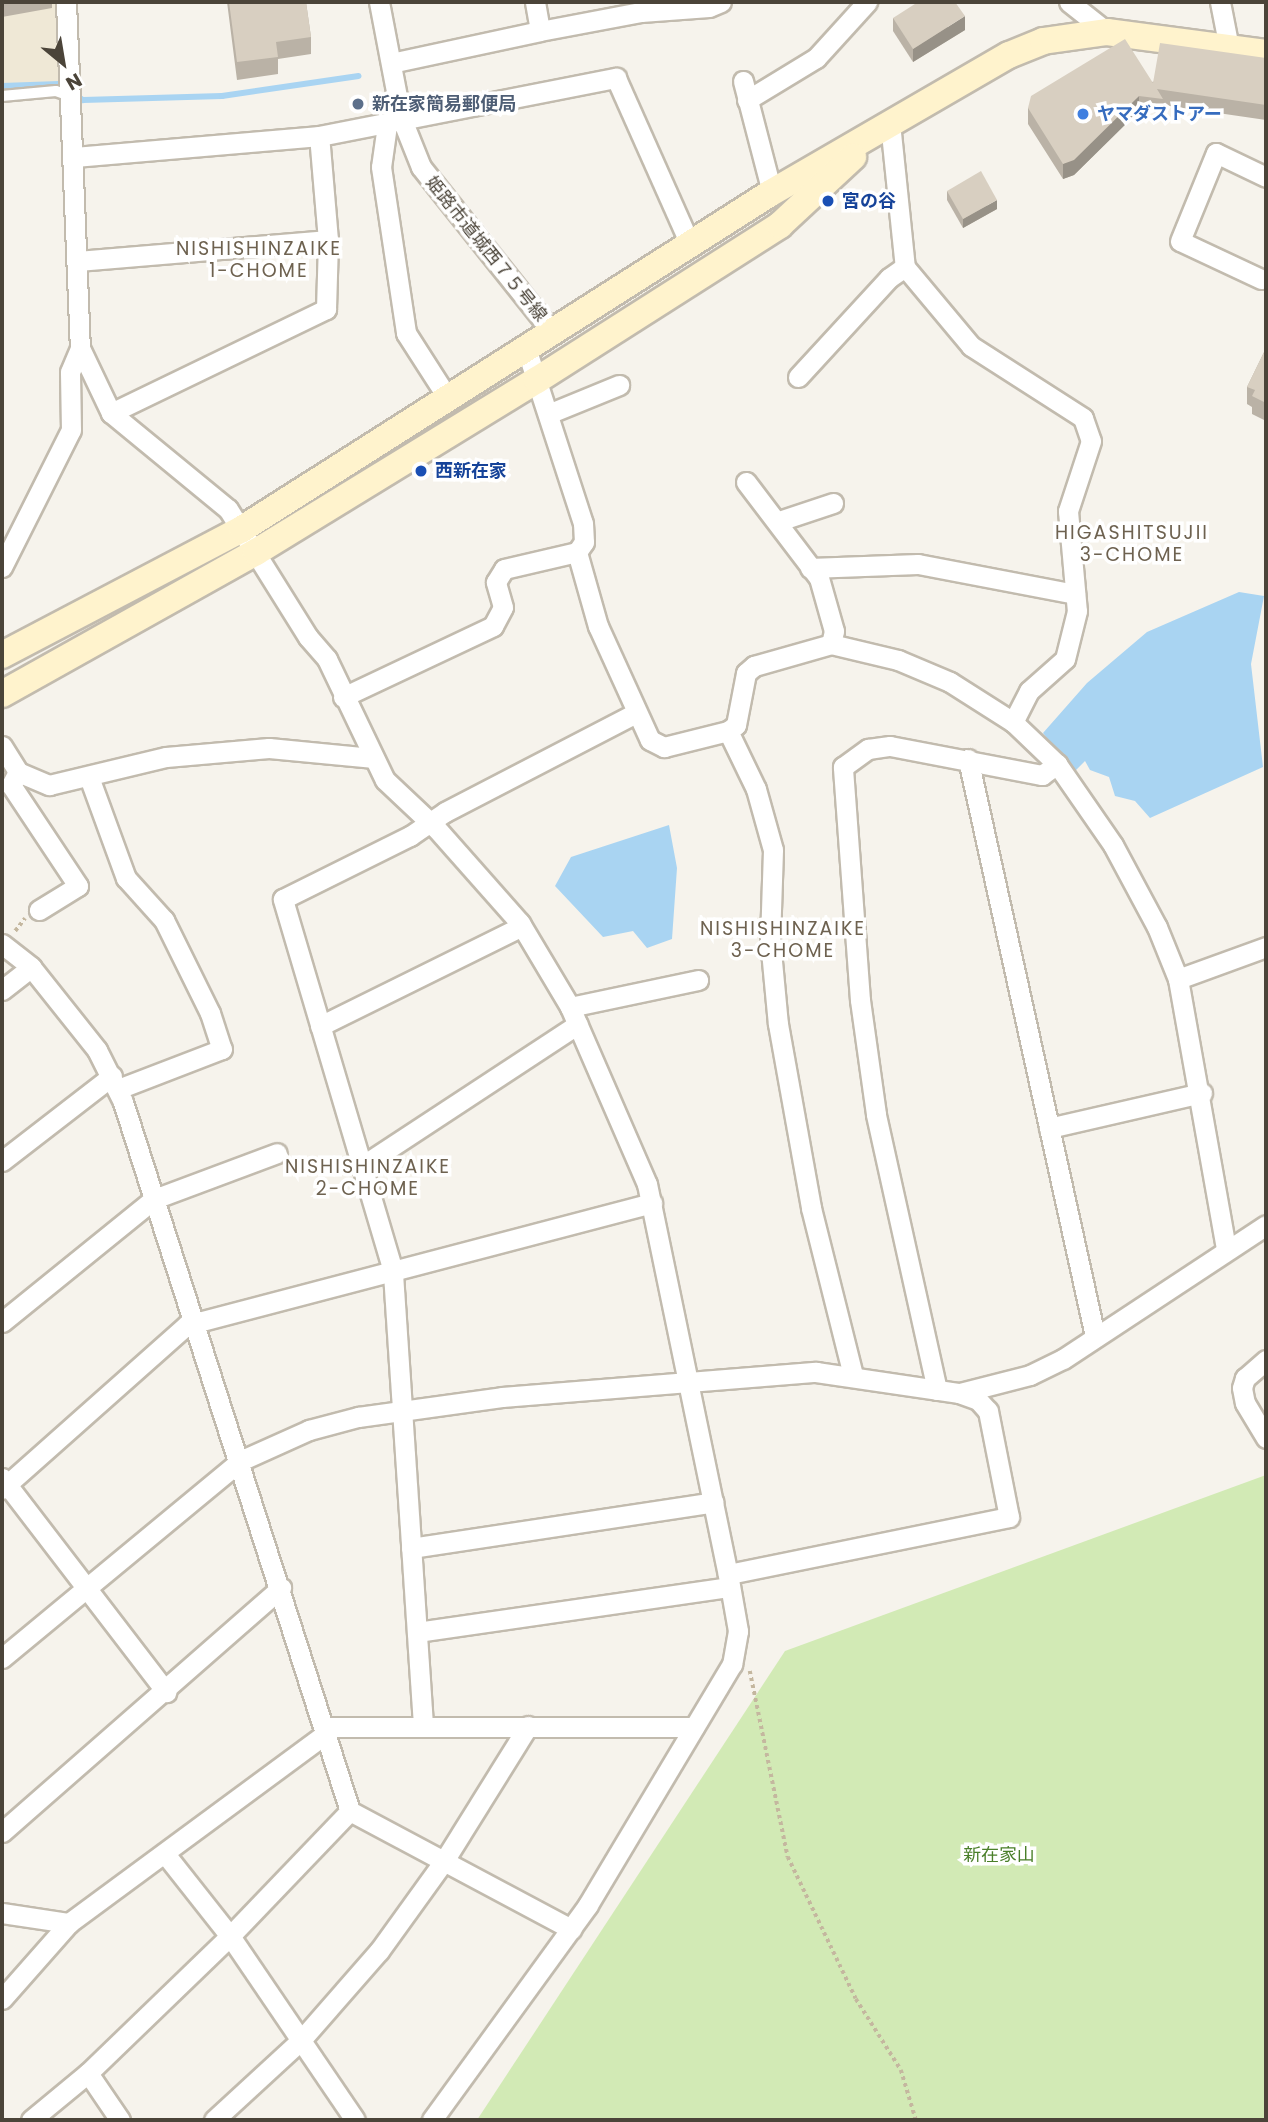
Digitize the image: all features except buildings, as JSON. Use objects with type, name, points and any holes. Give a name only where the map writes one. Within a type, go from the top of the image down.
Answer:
[{"type":"street","points":[[5,554],[69,433],[70,372],[80,348],[75,157],[66,2]]},
{"type":"street","name":"姫路市道城西７５号線","points":[[379,2],[391,64],[394,121],[421,167],[554,334]]},
{"type":"street","points":[[535,2],[540,32]]},
{"type":"street","points":[[772,192],[745,90],[816,58],[867,2]]},
{"type":"street","points":[[1069,2],[1107,32]]},
{"type":"street","points":[[1220,2],[1229,48]]},
{"type":"street","points":[[391,64],[640,7],[713,4]]},
{"type":"street","points":[[2,654],[242,529],[449,401],[772,192],[1009,55],[1043,41],[1107,32],[1266,53]]},
{"type":"street","points":[[75,157],[319,136],[616,78],[690,244]]},
{"type":"street","points":[[394,121],[381,167],[406,333],[449,401]]},
{"type":"street","points":[[890,123],[905,267],[971,346],[1083,418],[1091,440],[1068,511],[1077,611],[1065,659],[1029,691],[1013,722]]},
{"type":"street","points":[[6,694],[256,552],[537,380],[780,225],[890,123]]},
{"type":"street","points":[[111,413],[326,309],[328,240],[319,136]]},
{"type":"street","points":[[1261,280],[1180,241],[1216,153],[1266,177]]},
{"type":"street","points":[[78,261],[328,240]]},
{"type":"street","points":[[798,376],[889,278],[905,267]]},
{"type":"street","points":[[80,348],[111,413],[228,509],[348,695],[372,758],[385,780],[436,818],[523,926],[574,1015],[641,1166],[652,1203],[714,1502],[729,1580],[737,1648],[694,1727],[571,1929],[432,2120]]},
{"type":"street","points":[[348,695],[493,626],[503,607],[496,582],[504,569],[571,553],[584,542],[583,523],[527,351]]},
{"type":"street","points":[[548,414],[619,385]]},
{"type":"street","points":[[746,482],[779,521],[819,579],[834,631],[831,644]]},
{"type":"street","points":[[779,521],[833,503]]},
{"type":"street","points":[[571,553],[630,716],[650,740],[664,747],[728,732],[736,725],[746,673],[754,666],[831,644],[898,660],[950,682],[1013,722],[1057,764],[1113,845],[1157,927],[1178,979],[1202,1093],[1226,1249]]},
{"type":"street","points":[[810,568],[918,564],[1075,594]]},
{"type":"street","points":[[423,1725],[393,1271],[283,899],[630,716]]},
{"type":"street","points":[[728,732],[756,789],[773,850],[770,940],[778,1024],[811,1208],[853,1375]]},
{"type":"street","points":[[2,746],[19,772],[49,785],[166,757],[268,748],[372,758]]},
{"type":"street","points":[[937,1390],[876,1114],[860,1000],[843,767],[868,749],[890,746],[1042,775],[1057,764]]},
{"type":"street","points":[[968,759],[1095,1336]]},
{"type":"street","points":[[19,772],[10,785],[78,886],[39,910]]},
{"type":"street","points":[[2,1161],[115,1083],[222,1049],[210,1013],[164,920],[126,878],[89,777]]},
{"type":"street","points":[[320,1026],[523,926]]},
{"type":"street","points":[[4,945],[31,967],[97,1050],[115,1083],[327,1730],[350,1811],[571,1929]]},
{"type":"street","points":[[1178,979],[1266,947]]},
{"type":"street","points":[[2,990],[31,967]]},
{"type":"street","points":[[362,1166],[574,1015],[698,980]]},
{"type":"street","points":[[1049,1128],[1202,1093]]},
{"type":"street","points":[[2,1322],[154,1199],[277,1153]]},
{"type":"street","points":[[166,1692],[4,1484],[187,1325],[652,1203]]},
{"type":"street","points":[[959,1393],[1030,1375],[1266,1225]]},
{"type":"street","points":[[1266,1360],[1245,1378],[1242,1388],[1245,1403],[1266,1438]]},
{"type":"street","points":[[2,1658],[87,1591],[240,1461],[309,1430],[402,1408],[782,1373],[853,1375],[959,1393],[978,1400],[993,1424],[1009,1517],[729,1580],[417,1632]]},
{"type":"street","points":[[411,1548],[714,1502]]},
{"type":"street","points":[[2,1832],[166,1692],[281,1588]]},
{"type":"street","points":[[2,1999],[69,1923],[166,1855],[327,1730],[423,1725],[694,1727]]},
{"type":"street","points":[[215,2120],[301,2040],[379,1951],[444,1861],[528,1726]]},
{"type":"street","points":[[31,2120],[88,2073],[230,1936],[350,1811]]},
{"type":"street","points":[[166,1855],[230,1936],[355,2120]]},
{"type":"street","points":[[2,1913],[69,1923]]},
{"type":"street","points":[[88,2073],[120,2120]]},
{"type":"lane","points":[[2,96],[56,91],[71,96]]},
{"type":"path","points":[[4,945],[23,920],[39,910]]},
{"type":"path","points":[[737,1648],[748,1664],[788,1857],[856,1999],[901,2070],[916,2120]]},
{"type":"shaded area","points":[[2,2],[58,2],[63,82],[2,85]]},
{"type":"green space","name":"新在家山","points":[[1266,1475],[1266,2120],[477,2120],[785,1651]]},
{"type":"water","points":[[1239,592],[1264,596],[1251,664],[1263,767],[1150,818],[1135,801],[1115,796],[1109,777],[1090,770],[1085,761],[1074,772],[1043,733],[1087,683],[1147,632]]},
{"type":"water","points":[[669,825],[677,868],[672,939],[647,948],[633,931],[603,937],[555,886],[571,857]]},
{"type":"waterway","points":[[74,94],[83,100],[222,96],[359,76]]},
{"type":"waterway","points":[[2,86],[59,84],[65,88]]},
{"type":"place","name":"新在家簡易郵便局","points":[[358,104]]},
{"type":"place","name":"ヤマダストアー","points":[[1083,114]]},
{"type":"place","name":"宮の谷","points":[[828,201]]},
{"type":"place","name":"西新在家","points":[[421,471]]},
{"type":"district","name":"NISHISHINZAIKE 1-CHOME","points":[[259,260]]},
{"type":"district","name":"HIGASHITSUJII 3-CHOME","points":[[1132,544]]},
{"type":"district","name":"NISHISHINZAIKE 3-CHOME","points":[[783,940]]},
{"type":"district","name":"NISHISHINZAIKE 2-CHOME","points":[[368,1178]]}]
